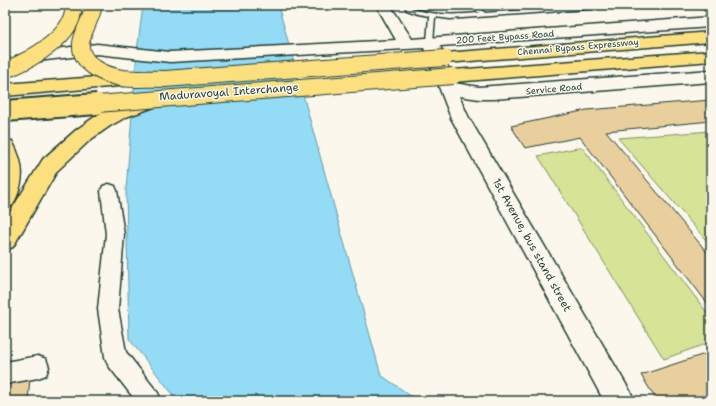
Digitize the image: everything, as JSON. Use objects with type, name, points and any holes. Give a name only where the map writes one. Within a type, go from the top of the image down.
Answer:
[{"type":"highway","points":[[5,70],[28,60],[49,45],[66,29],[73,19],[75,9],[73,5]]},
{"type":"highway","points":[[94,5],[93,15],[81,42],[82,54],[89,63],[109,74],[166,88]]},
{"type":"highway","name":"Chennai Bypass Expressway","points":[[445,58],[711,37]]},
{"type":"highway","name":"Chennai Bypass Expressway","points":[[450,82],[711,56]]},
{"type":"highway","name":"Maduravoyal Interchange","points":[[5,110],[166,88],[445,58]]},
{"type":"highway","name":"Maduravoyal Interchange","points":[[5,90],[450,82]]},
{"type":"highway","points":[[5,240],[50,166],[83,135],[119,112],[166,88]]},
{"type":"highway","points":[[5,146],[11,157],[13,171],[10,188],[5,199]]},
{"type":"street","points":[[384,5],[407,44]]},
{"type":"street","name":"200 Feet Bypass Road","points":[[5,64],[46,55],[97,49],[170,57],[407,44],[711,22]]},
{"type":"street","points":[[430,42],[450,82]]},
{"type":"street","name":"Service Road","points":[[450,82],[479,93],[494,93],[711,76]]},
{"type":"street","name":"1st Avenue, bus stand street","points":[[450,82],[460,118],[620,401]]},
{"type":"street","points":[[109,192],[115,234],[108,309],[116,358],[150,401]]},
{"type":"street","points":[[5,373],[38,367]]},
{"type":"lane","points":[[406,5],[409,9],[432,15],[450,17],[615,5]]},
{"type":"lane","points":[[474,5],[484,14]]},
{"type":"lane","points":[[701,5],[711,12]]},
{"type":"lane","points":[[430,42],[432,15]]},
{"type":"green space","points":[[711,131],[711,246],[618,138]]},
{"type":"green space","points":[[582,147],[711,318],[711,342],[664,359],[538,156]]},
{"type":"water","points":[[143,5],[278,5],[381,375],[418,401],[178,401],[129,339],[126,190],[137,51]]},
{"type":"building","points":[[415,5],[464,5],[420,11]]},
{"type":"building","points":[[486,5],[519,5],[488,7]]},
{"type":"building","points":[[711,100],[711,121],[606,131],[711,257],[711,308],[580,137],[525,148],[511,126],[587,110]]},
{"type":"building","points":[[711,352],[711,401],[657,401],[641,375]]},
{"type":"building","points":[[30,378],[28,401],[5,401],[5,386]]}]
